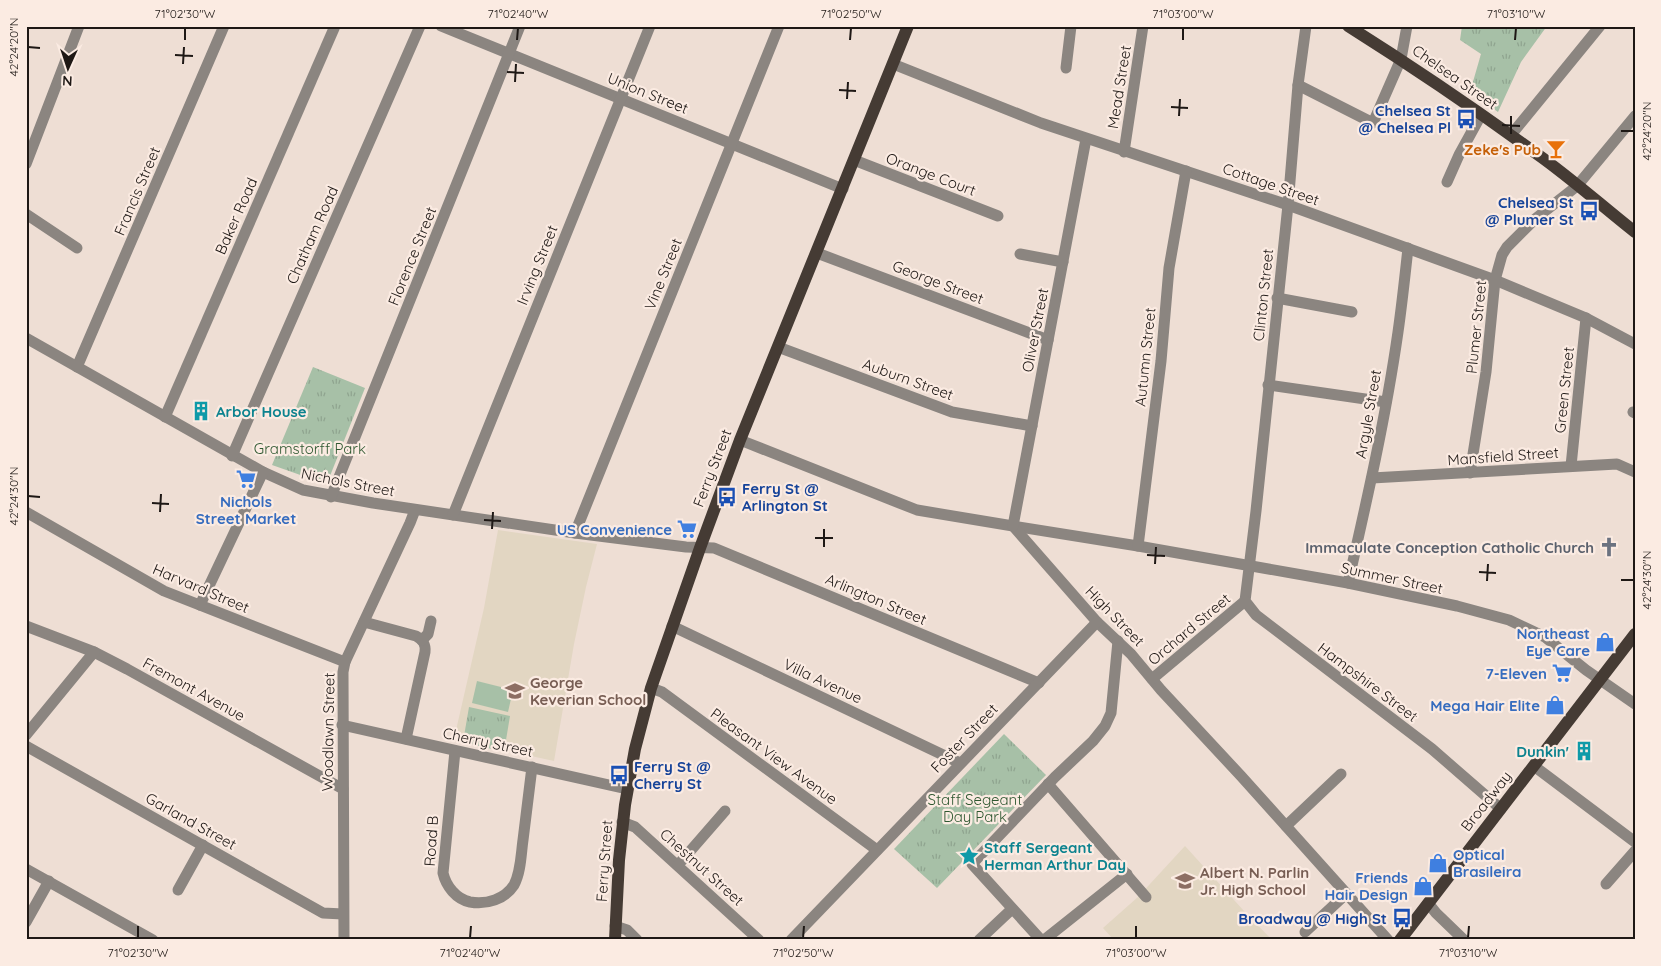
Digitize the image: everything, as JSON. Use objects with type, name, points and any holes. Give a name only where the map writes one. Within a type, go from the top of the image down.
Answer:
[{"type":"main road","name":"Ferry Street","points":[[615,940],[622,822],[637,742],[651,688],[740,440],[908,26]]},
{"type":"main road","name":"Chelsea Street","points":[[1348,26],[1401,59],[1511,135],[1635,232]]},
{"type":"main road","name":"Broadway","points":[[1400,940],[1635,634]]},
{"type":"street","points":[[27,160],[79,26]]},
{"type":"street","name":"Francis Street","points":[[78,367],[224,26]]},
{"type":"street","name":"Baker Road","points":[[164,417],[335,26]]},
{"type":"street","name":"Chatham Road","points":[[232,456],[420,26]]},
{"type":"street","name":"Florence Street","points":[[331,497],[520,26]]},
{"type":"street","name":"Irving Street","points":[[453,515],[650,26]]},
{"type":"street","name":"Vine Street","points":[[575,533],[779,26]]},
{"type":"street","points":[[1066,68],[1071,26]]},
{"type":"street","name":"Mead Street","points":[[1124,152],[1143,26]]},
{"type":"street","name":"Clinton Street","points":[[1250,566],[1288,205],[1298,85],[1306,26]]},
{"type":"street","points":[[1298,85],[1373,123],[1401,59],[1407,26]]},
{"type":"street","points":[[1511,135],[1600,26]]},
{"type":"street","name":"Union Street","points":[[444,27],[842,189]]},
{"type":"street","name":"Cottage Street","points":[[893,64],[1009,112],[1124,152],[1288,205],[1495,280],[1586,318],[1635,344]]},
{"type":"street","points":[[1446,182],[1481,115]]},
{"type":"street","name":"Plumer Street","points":[[1470,474],[1486,372],[1495,280],[1502,255],[1535,220],[1577,186],[1635,116]]},
{"type":"street","name":"Oliver Street","points":[[1013,526],[1086,139]]},
{"type":"street","name":"Orange Court","points":[[854,160],[998,216]]},
{"type":"street","name":"Autumn Street","points":[[1138,546],[1161,362],[1169,268],[1186,172]]},
{"type":"street","points":[[26,214],[77,248]]},
{"type":"street","name":"Argyle Street","points":[[1348,583],[1372,478],[1386,402],[1398,332],[1408,248]]},
{"type":"street","name":"George Street","points":[[817,253],[1048,340]]},
{"type":"street","points":[[1020,254],[1063,262]]},
{"type":"street","points":[[1277,298],[1352,312]]},
{"type":"street","name":"Green Street","points":[[1571,466],[1586,318]]},
{"type":"street","name":"Nichols Street","points":[[26,338],[232,456],[295,488],[331,497],[414,510],[686,548],[700,548]]},
{"type":"street","name":"Auburn Street","points":[[778,347],[952,412],[1032,426]]},
{"type":"street","points":[[1268,385],[1386,402]]},
{"type":"street","points":[[740,440],[917,510],[1013,526]]},
{"type":"street","name":"Mansfield Street","points":[[1372,478],[1470,474],[1617,464],[1635,472]]},
{"type":"street","points":[[200,605],[263,472]]},
{"type":"street","name":"Woodlawn Street","points":[[344,940],[342,678],[345,662],[410,523],[414,510]]},
{"type":"street","name":"Harvard Street","points":[[26,512],[164,591],[345,662]]},
{"type":"street","name":"Summer Street","points":[[1013,526],[1348,583],[1457,606],[1509,620],[1545,637],[1600,680],[1635,704]]},
{"type":"street","name":"High Street","points":[[1013,526],[1097,622],[1131,654],[1388,940]]},
{"type":"street","name":"Arlington Street","points":[[700,548],[716,549],[1039,683]]},
{"type":"street","points":[[1244,601],[1250,566]]},
{"type":"street","name":"Orchard Street","points":[[1152,679],[1244,601]]},
{"type":"street","name":"Hampshire Street","points":[[1244,601],[1256,615],[1432,748],[1501,808]]},
{"type":"street","points":[[422,640],[429,632],[431,621]]},
{"type":"street","points":[[364,622],[416,636],[422,640],[426,650],[406,739]]},
{"type":"street","name":"Foster Street","points":[[791,940],[1097,622]]},
{"type":"street","name":"Fremont Avenue","points":[[26,626],[94,652],[127,668],[343,789]]},
{"type":"street","name":"Villa Avenue","points":[[672,626],[960,763]]},
{"type":"street","points":[[1118,641],[1111,714],[1105,726],[1093,741],[1048,784],[972,864],[1012,910],[1042,940],[1126,874]]},
{"type":"street","points":[[26,736],[94,652]]},
{"type":"street","name":"Pleasant View Avenue","points":[[651,688],[662,692],[877,850]]},
{"type":"street","name":"Cherry Street","points":[[342,725],[627,789]]},
{"type":"street","name":"Garland Street","points":[[26,746],[323,913],[343,914]]},
{"type":"street","name":"Road B","points":[[455,751],[443,873],[446,883],[451,889],[459,897],[471,902],[483,903],[500,898],[510,890],[515,882],[520,865],[532,767]]},
{"type":"street","points":[[1534,766],[1635,842]]},
{"type":"street","points":[[1286,826],[1341,774]]},
{"type":"street","points":[[1048,784],[1146,897]]},
{"type":"street","points":[[678,865],[725,811]]},
{"type":"street","name":"Chestnut Street","points":[[622,822],[635,827],[759,940]]},
{"type":"street","points":[[178,890],[203,845]]},
{"type":"street","points":[[1606,884],[1635,851]]},
{"type":"street","points":[[26,868],[153,940]]},
{"type":"street","points":[[26,922],[49,881]]},
{"type":"street","points":[[1305,932],[1346,894]]},
{"type":"street","points":[[1428,903],[1464,940]]},
{"type":"street","points":[[979,940],[1012,910]]},
{"type":"street","points":[[616,926],[627,930],[637,940]]},
{"type":"shaded area","name":"George Keverian School","points":[[498,530],[597,544],[574,644],[554,761],[454,739],[484,608]]},
{"type":"shaded area","name":"Albert N. Parlin Jr. High School","points":[[1185,846],[1272,940],[1114,940],[1103,928],[1138,897]]},
{"type":"green space","points":[[1462,26],[1547,26],[1521,62],[1498,112],[1470,92],[1481,54],[1460,40]]},
{"type":"green space","name":"Gramstorff Park","points":[[313,367],[365,388],[328,481],[323,483],[272,465]]},
{"type":"green space","points":[[291,439],[330,455],[322,475],[283,459]]},
{"type":"green space","points":[[477,681],[513,690],[508,712],[472,703]]},
{"type":"green space","points":[[469,707],[510,716],[504,752],[463,742]]},
{"type":"green space","name":"Staff Segeant Day Park","points":[[1004,734],[1046,775],[937,888],[894,849]]},
{"type":"place","name":"Chelsea St @ Chelsea Pl","points":[[1466,119]]},
{"type":"place","name":"Zeke's Pub","points":[[1556,149]]},
{"type":"place","name":"Chelsea St @ Plumer St","points":[[1589,211]]},
{"type":"place","name":"Arbor House","points":[[201,411]]},
{"type":"place","name":"Nichols Street Market","points":[[246,479]]},
{"type":"place","name":"Ferry St @ Arlington St","points":[[727,497]]},
{"type":"place","name":"US Convenience","points":[[687,529]]},
{"type":"place","name":"Immaculate Conception Catholic Church","points":[[1609,547]]},
{"type":"place","name":"Northeast Eye Care","points":[[1605,642]]},
{"type":"place","name":"7-Eleven","points":[[1562,673]]},
{"type":"place","name":"George Keverian School","points":[[515,691]]},
{"type":"place","name":"Mega Hair Elite","points":[[1555,705]]},
{"type":"place","name":"Dunkin'","points":[[1584,751]]},
{"type":"place","name":"Ferry St @ Cherry St","points":[[619,775]]},
{"type":"place","name":"Staff Sergeant Herman Arthur Day","points":[[969,856]]},
{"type":"place","name":"Optical Brasileira","points":[[1438,863]]},
{"type":"place","name":"Albert N. Parlin Jr. High School","points":[[1185,881]]},
{"type":"place","name":"Friends Hair Design","points":[[1423,886]]},
{"type":"place","name":"Broadway @ High St","points":[[1402,918]]}]
